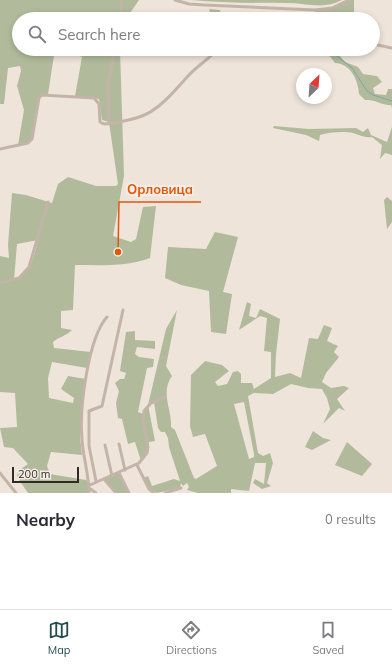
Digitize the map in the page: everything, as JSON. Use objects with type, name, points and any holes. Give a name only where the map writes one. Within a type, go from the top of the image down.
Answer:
[{"type":"street","points":[[121,12],[122,0]]},
{"type":"street","points":[[175,0],[204,5],[322,10],[339,6],[349,0]]},
{"type":"street","points":[[380,45],[392,48]]},
{"type":"street","points":[[109,124],[108,81],[113,56]]},
{"type":"street","points":[[0,149],[28,142],[33,138],[39,98],[44,94],[93,97],[99,104],[100,122],[104,124],[140,118],[163,104],[188,75],[210,56]]},
{"type":"street","points":[[0,283],[19,278],[30,267],[48,202]]},
{"type":"street","points":[[96,481],[89,446],[89,411],[102,406],[123,310]]},
{"type":"street","points":[[89,493],[82,436],[82,404],[90,360],[101,326],[107,316]]},
{"type":"street","points":[[89,486],[96,481],[137,465],[145,455],[148,447],[143,420],[145,408],[151,403],[166,397]]},
{"type":"street","points":[[119,444],[125,470]]},
{"type":"street","points":[[105,445],[112,476]]},
{"type":"street","points":[[137,465],[149,488],[154,493]]},
{"type":"street","points":[[0,473],[16,493]]},
{"type":"street","points":[[119,473],[129,493]]},
{"type":"street","points":[[104,479],[116,493]]},
{"type":"street","points":[[89,486],[96,493]]},
{"type":"street","points":[[165,493],[181,488]]},
{"type":"green space","points":[[0,0],[139,0],[131,12],[12,12],[12,56],[54,56],[48,94],[42,95],[39,98],[33,138],[30,141],[18,145],[24,110],[17,86],[21,71],[20,66],[8,68],[4,104],[0,104]]},
{"type":"green space","points":[[191,0],[342,0],[328,5],[315,5]]},
{"type":"green space","points":[[349,0],[354,0],[354,12],[315,12],[315,10],[332,8]]},
{"type":"green space","points":[[209,9],[220,10],[220,12],[210,12]]},
{"type":"green space","points":[[80,56],[120,56],[124,176],[113,236],[131,242],[136,239],[143,207],[156,206],[150,258],[122,264],[75,265],[73,310],[61,311],[61,328],[72,330],[53,342],[54,348],[91,352],[87,368],[52,362],[48,378],[49,398],[73,403],[74,398],[61,389],[68,376],[86,379],[80,437],[82,455],[51,452],[47,466],[50,474],[86,480],[89,484],[88,493],[28,493],[17,477],[18,471],[28,464],[13,448],[4,447],[0,428],[17,427],[15,393],[0,392],[0,256],[9,258],[8,245],[12,193],[26,195],[52,203],[58,184],[68,177],[96,186],[116,186],[118,184],[109,122],[102,120],[99,99],[75,96],[82,57]],"holes":[[[38,240],[33,258],[24,273],[14,280],[17,244]]]},
{"type":"green space","points":[[330,56],[340,56],[345,62],[358,67],[363,74],[377,76],[382,82],[373,88],[375,94],[386,95],[388,89],[392,89],[392,108],[391,105],[372,100],[365,100],[359,94],[357,83],[353,74],[345,66],[335,63]]},
{"type":"green space","points":[[274,126],[309,129],[356,128],[363,132],[368,128],[371,135],[387,142],[392,127],[392,155],[385,153],[380,159],[382,145],[372,137],[364,137],[349,132],[336,132],[320,135],[319,141],[306,135],[273,128]]},
{"type":"green space","points":[[387,197],[392,201],[392,222],[387,229],[384,200]]},
{"type":"green space","points":[[215,232],[238,237],[223,292],[232,294],[226,334],[211,332],[209,291],[181,285],[165,278],[168,247],[206,249]]},
{"type":"green space","points":[[247,302],[251,304],[249,316],[256,318],[260,309],[280,319],[275,377],[290,373],[301,378],[309,338],[318,339],[324,325],[332,328],[327,341],[338,346],[334,352],[339,357],[326,373],[322,382],[331,388],[344,386],[349,388],[337,399],[345,411],[339,408],[323,424],[330,409],[327,398],[322,389],[308,388],[291,384],[273,394],[254,393],[248,396],[258,453],[263,456],[270,453],[273,463],[267,483],[271,486],[262,489],[253,483],[255,479],[264,484],[266,463],[255,463],[249,491],[231,489],[231,493],[198,493],[187,490],[189,487],[187,483],[183,486],[181,483],[180,488],[157,493],[150,489],[144,478],[148,476],[152,486],[174,479],[180,481],[169,447],[168,438],[165,432],[161,432],[158,428],[154,402],[148,405],[166,329],[177,310],[166,366],[172,376],[167,389],[167,401],[171,427],[175,430],[194,478],[196,479],[217,466],[205,434],[193,437],[190,426],[191,375],[205,361],[222,365],[229,371],[215,382],[218,386],[227,384],[233,372],[238,371],[241,374],[241,383],[252,383],[254,389],[271,378],[271,352],[264,351],[267,318],[260,316],[239,330]],"holes":[[[244,402],[254,457],[249,459],[234,404]]]},
{"type":"green space","points":[[135,331],[135,340],[155,341],[155,349],[137,347],[135,354],[139,357],[154,359],[153,367],[147,368],[138,412],[143,414],[148,405],[155,441],[149,442],[147,450],[141,461],[135,442],[128,444],[122,419],[118,418],[116,403],[119,391],[115,383],[120,379],[124,379],[126,373],[120,371],[126,332]]},
{"type":"green space","points":[[313,431],[323,438],[331,440],[312,450],[305,447]]},
{"type":"green space","points":[[347,442],[372,464],[362,476],[335,465]]},
{"type":"green space","points":[[119,473],[129,493],[116,493],[104,479]]},
{"type":"waterway","points":[[337,56],[352,68],[367,91],[373,95],[392,101]]},
{"type":"place","name":"Орловица","points":[[118,252]]}]
